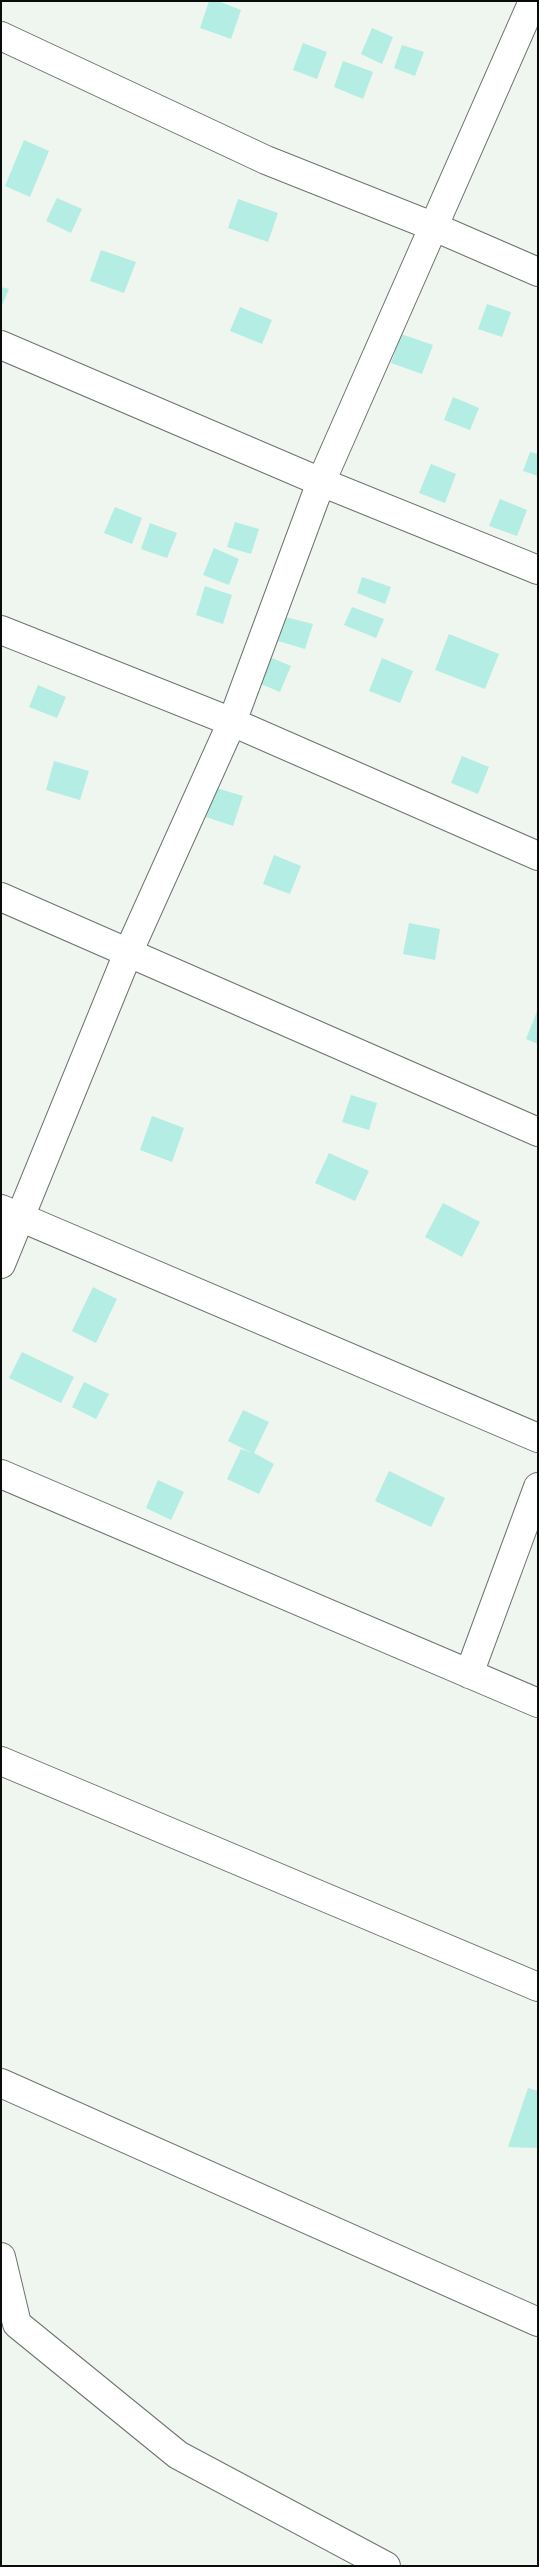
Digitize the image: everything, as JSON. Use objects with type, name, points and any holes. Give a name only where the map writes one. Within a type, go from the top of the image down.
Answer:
[{"type":"street","points":[[1,1264],[11,1213],[232,722],[321,482],[432,226],[533,1]]},
{"type":"street","points":[[1,36],[266,160],[432,226],[538,272]]},
{"type":"street","points":[[1,345],[321,482],[538,570]]},
{"type":"street","points":[[1,630],[232,722],[538,856]]},
{"type":"street","points":[[1,897],[538,1132]]},
{"type":"street","points":[[11,1213],[538,1438]]},
{"type":"street","points":[[1,1474],[538,1704]]},
{"type":"street","points":[[469,1674],[538,1487]]},
{"type":"street","points":[[1,1761],[538,1987]]},
{"type":"street","points":[[1,2082],[538,2322]]},
{"type":"street","points":[[1,2257],[17,2324],[178,2455],[386,2566]]},
{"type":"building","points":[[209,1],[218,1],[241,10],[231,39],[200,28]]},
{"type":"building","points":[[372,28],[393,37],[382,64],[361,54]]},
{"type":"building","points":[[303,43],[327,52],[317,79],[293,70]]},
{"type":"building","points":[[402,45],[424,52],[415,76],[394,68]]},
{"type":"building","points":[[343,61],[373,72],[363,99],[334,87]]},
{"type":"building","points":[[24,140],[49,151],[30,197],[5,186]]},
{"type":"building","points":[[57,198],[82,209],[71,233],[46,221]]},
{"type":"building","points":[[238,199],[278,213],[268,242],[228,228]]},
{"type":"building","points":[[101,250],[136,262],[124,293],[90,281]]},
{"type":"building","points":[[1,287],[9,289],[1,308]]},
{"type":"building","points":[[487,304],[511,312],[502,337],[478,329]]},
{"type":"building","points":[[240,307],[272,320],[262,344],[230,331]]},
{"type":"building","points":[[401,334],[433,345],[422,374],[391,363]]},
{"type":"building","points":[[453,397],[479,408],[470,430],[444,420]]},
{"type":"building","points":[[530,452],[538,454],[538,476],[523,471]]},
{"type":"building","points":[[431,464],[456,474],[445,503],[419,493]]},
{"type":"building","points":[[500,499],[527,510],[517,536],[489,526]]},
{"type":"building","points":[[115,507],[142,518],[132,544],[104,533]]},
{"type":"building","points":[[235,522],[259,529],[251,554],[227,547]]},
{"type":"building","points":[[150,523],[177,533],[167,558],[141,549]]},
{"type":"building","points":[[214,548],[239,559],[229,585],[203,575]]},
{"type":"building","points":[[362,577],[391,587],[385,604],[357,593]]},
{"type":"building","points":[[205,586],[232,595],[223,624],[196,615]]},
{"type":"building","points":[[352,607],[384,619],[376,638],[344,625]]},
{"type":"building","points":[[285,617],[313,624],[305,649],[278,641]]},
{"type":"building","points":[[449,634],[499,654],[485,689],[435,670]]},
{"type":"building","points":[[265,655],[291,666],[280,692],[254,681]]},
{"type":"building","points":[[382,658],[413,671],[400,703],[369,691]]},
{"type":"building","points":[[38,685],[66,697],[57,718],[29,707]]},
{"type":"building","points":[[462,756],[489,767],[478,794],[451,783]]},
{"type":"building","points":[[54,761],[89,771],[80,800],[46,790]]},
{"type":"building","points":[[213,787],[243,796],[233,826],[203,816]]},
{"type":"building","points":[[274,855],[301,866],[290,894],[263,884]]},
{"type":"building","points":[[409,923],[440,929],[435,960],[403,954]]},
{"type":"building","points":[[538,1009],[538,1044],[526,1039]]},
{"type":"building","points":[[351,1095],[377,1103],[369,1130],[342,1122]]},
{"type":"building","points":[[152,1116],[184,1128],[172,1162],[140,1150]]},
{"type":"building","points":[[329,1153],[369,1171],[355,1201],[315,1183]]},
{"type":"building","points":[[443,1203],[480,1222],[462,1257],[425,1237]]},
{"type":"building","points":[[93,1287],[117,1299],[96,1343],[72,1331]]},
{"type":"building","points":[[22,1352],[74,1377],[61,1403],[9,1378]]},
{"type":"building","points":[[84,1382],[109,1394],[96,1419],[72,1407]]},
{"type":"building","points":[[243,1410],[269,1422],[254,1453],[274,1464],[259,1494],[227,1479],[241,1449],[252,1453],[228,1441]]},
{"type":"building","points":[[389,1471],[445,1498],[431,1527],[375,1501]]},
{"type":"building","points":[[158,1480],[184,1492],[171,1520],[146,1508]]},
{"type":"building","points":[[528,2088],[538,2091],[538,2148],[508,2147]]}]
